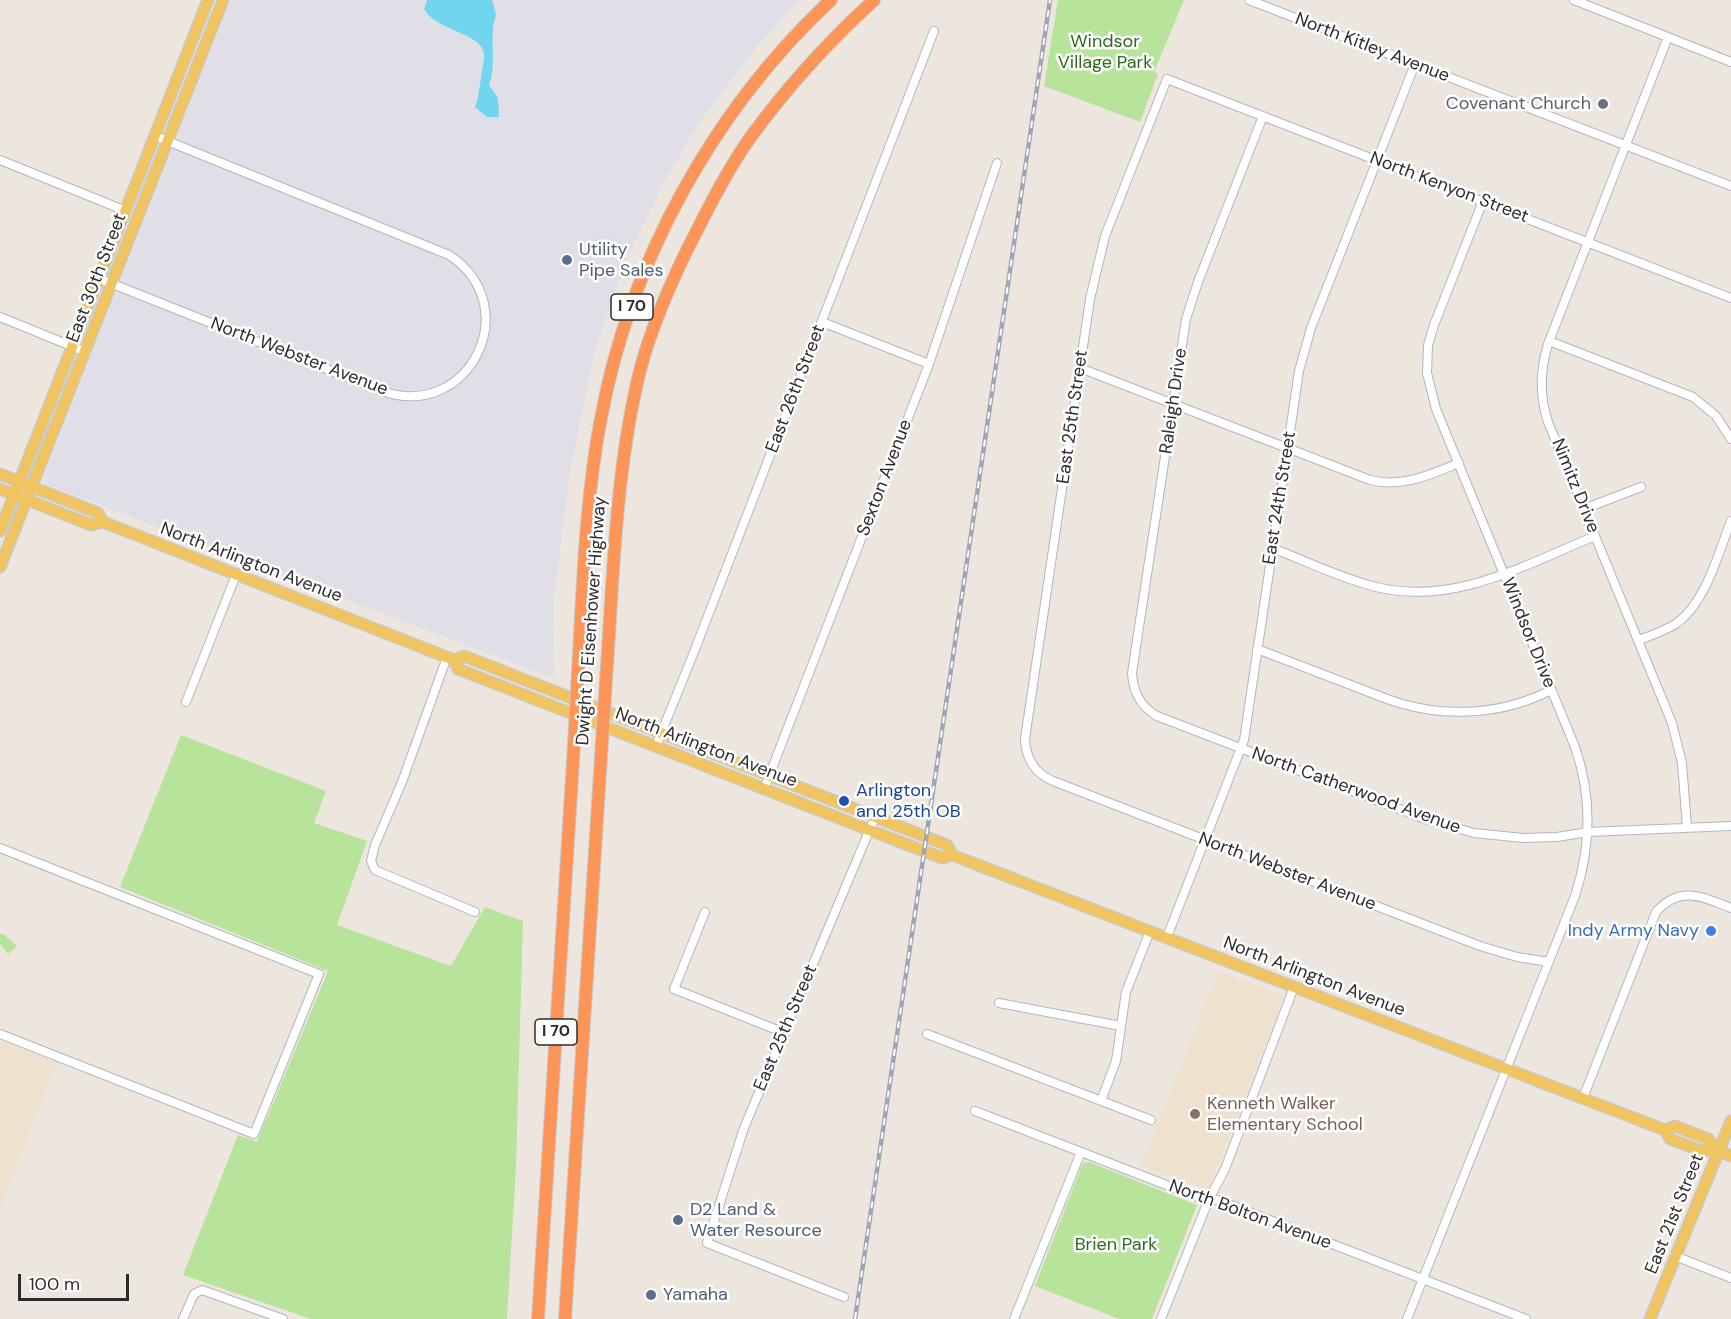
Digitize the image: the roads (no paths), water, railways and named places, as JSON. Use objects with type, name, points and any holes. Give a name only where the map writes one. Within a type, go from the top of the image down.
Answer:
[{"type":"highway","name":"Dwight D Eisenhower Highway","points":[[538,1319],[589,493],[609,380],[633,302],[665,227],[717,137],[744,98],[774,61],[831,0]]},
{"type":"highway","name":"Dwight D Eisenhower Highway","points":[[565,1319],[618,503],[626,437],[637,381],[673,278],[714,197],[749,139],[815,57],[874,0]]},
{"type":"main road","name":"East 30th Street","points":[[0,531],[208,0]]},
{"type":"main road","name":"East 30th Street","points":[[0,567],[223,0]]},
{"type":"main road","name":"North Arlington Avenue","points":[[0,474],[98,513],[103,522]]},
{"type":"main road","name":"North Arlington Avenue","points":[[0,489],[91,525],[103,522],[451,659],[458,669],[942,858],[952,855],[1665,1130],[1675,1126],[1708,1139],[1719,1151],[1731,1156]]},
{"type":"main road","name":"North Arlington Avenue","points":[[451,659],[464,656],[661,733],[947,845],[952,855]]},
{"type":"main road","name":"East 21st Street","points":[[1650,1319],[1731,1121]]},
{"type":"street","name":"North Kitley Avenue","points":[[1249,0],[1731,186]]},
{"type":"street","points":[[1574,0],[1731,62]]},
{"type":"street","name":"East 26th Street","points":[[656,746],[934,31]]},
{"type":"street","name":"Nimitz Drive","points":[[1668,37],[1549,340],[1541,374],[1543,405],[1548,422],[1639,640],[1676,736],[1685,780],[1687,827]]},
{"type":"street","name":"East 24th Street","points":[[1167,937],[1244,740],[1299,371],[1306,345],[1415,64]]},
{"type":"street","name":"North Kenyon Street","points":[[1167,79],[1731,298]]},
{"type":"street","name":"East 25th Street","points":[[1032,765],[1026,751],[1025,739],[1094,279],[1103,242],[1167,79]]},
{"type":"street","name":"Raleigh Drive","points":[[1138,698],[1133,686],[1132,673],[1184,333],[1194,292],[1263,116]]},
{"type":"street","points":[[155,136],[168,141]]},
{"type":"street","name":"North Webster Avenue","points":[[100,279],[397,395],[418,396],[445,388],[462,376],[471,365],[482,343],[486,317],[479,287],[468,270],[449,255],[168,141]]},
{"type":"street","points":[[0,160],[126,211]]},
{"type":"street","name":"Sexton Avenue","points":[[764,789],[930,364],[997,163]]},
{"type":"street","name":"Windsor Drive","points":[[1407,1319],[1578,886],[1585,860],[1588,832],[1586,790],[1579,760],[1431,396],[1427,373],[1427,356],[1434,325],[1483,201]]},
{"type":"street","points":[[0,317],[86,352]]},
{"type":"street","points":[[822,322],[930,364]]},
{"type":"street","points":[[1549,340],[1692,397],[1716,416],[1731,439]]},
{"type":"street","points":[[1080,368],[1363,478],[1384,483],[1409,482],[1459,463]]},
{"type":"street","points":[[1584,509],[1641,487]]},
{"type":"street","points":[[1639,640],[1670,627],[1693,607],[1702,592],[1731,521]]},
{"type":"street","points":[[1272,548],[1362,583],[1390,590],[1428,592],[1475,584],[1595,536]]},
{"type":"street","points":[[186,702],[236,575]]},
{"type":"street","points":[[1257,649],[1391,700],[1427,710],[1455,712],[1486,710],[1523,702],[1551,690]]},
{"type":"street","points":[[451,659],[375,845],[371,861],[375,870],[475,912]]},
{"type":"street","name":"North Catherwood Avenue","points":[[1138,698],[1154,714],[1431,822],[1458,830],[1491,836],[1522,838],[1557,837],[1588,832],[1731,826]]},
{"type":"street","name":"North Webster Avenue","points":[[1032,765],[1039,773],[1053,781],[1483,947],[1517,957],[1549,962]]},
{"type":"street","name":"East 25th Street","points":[[844,1297],[707,1243],[744,1128],[875,817]]},
{"type":"street","points":[[0,848],[320,974],[254,1134],[0,1034]]},
{"type":"street","points":[[1583,1098],[1656,912],[1672,899],[1689,895],[1731,908]]},
{"type":"street","points":[[705,912],[674,989],[784,1033]]},
{"type":"street","points":[[1101,1101],[1116,1061],[1128,983],[1150,931]]},
{"type":"street","points":[[1161,1319],[1209,1199],[1225,1169],[1294,987]]},
{"type":"street","points":[[999,1003],[1121,1026]]},
{"type":"street","points":[[927,1034],[1150,1120]]},
{"type":"street","name":"North Bolton Avenue","points":[[975,1111],[1200,1198],[1218,1200],[1526,1319]]},
{"type":"street","points":[[1014,1319],[1081,1152]]},
{"type":"street","points":[[1676,1256],[1731,1278]]},
{"type":"street","points":[[183,1319],[198,1290],[206,1290],[283,1319]]},
{"type":"water","points":[[427,0],[492,0],[496,14],[489,85],[498,98],[499,117],[487,117],[475,107],[484,59],[482,48],[471,38],[429,16],[424,9]]},
{"type":"railway","points":[[855,1319],[1050,0]]},
{"type":"place","name":"Covenant Church","points":[[1603,104]]},
{"type":"place","name":"Utility Pipe Sales","points":[[567,260]]},
{"type":"place","name":"Arlington and 25th OB","points":[[844,801]]},
{"type":"place","name":"Indy Army Navy","points":[[1711,931]]},
{"type":"place","name":"Kenneth Walker Elementary School","points":[[1195,1114]]},
{"type":"place","name":"D2 Land & Water Resource","points":[[678,1220]]},
{"type":"place","name":"Yamaha","points":[[651,1295]]},
{"type":"park label","name":"Windsor Village Park","points":[[1105,52]]},
{"type":"park label","name":"Brien Park","points":[[1116,1245]]}]
